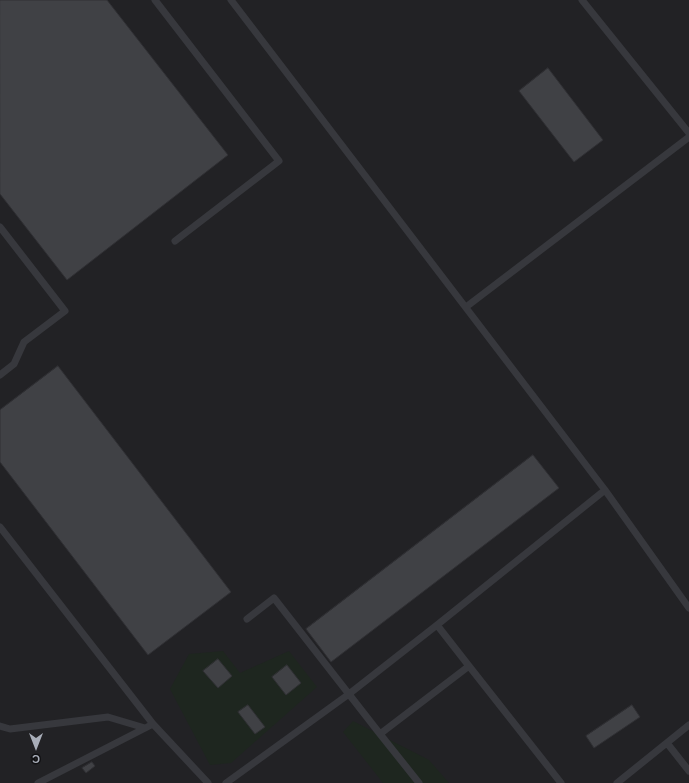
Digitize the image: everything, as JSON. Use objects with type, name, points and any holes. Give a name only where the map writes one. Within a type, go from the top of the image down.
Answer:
[{"type":"lane","points":[[155,0],[279,162],[175,241]]},
{"type":"lane","points":[[231,0],[605,490],[689,608]]},
{"type":"lane","points":[[582,0],[689,133]]},
{"type":"lane","points":[[466,307],[689,138]]},
{"type":"lane","points":[[0,227],[65,310],[24,342],[14,364],[0,375]]},
{"type":"lane","points":[[226,783],[349,694],[605,490]]},
{"type":"lane","points":[[0,527],[153,724],[208,783]]},
{"type":"lane","points":[[247,620],[274,598],[419,783]]},
{"type":"lane","points":[[437,625],[561,783]]},
{"type":"lane","points":[[380,734],[469,666]]},
{"type":"lane","points":[[0,726],[10,729],[108,717],[145,728]]},
{"type":"lane","points":[[38,783],[153,724]]},
{"type":"lane","points":[[617,783],[689,725]]},
{"type":"lane","points":[[668,743],[689,771]]},
{"type":"shaded area","points":[[0,0],[689,0],[689,783],[0,783]]},
{"type":"shaded area","points":[[223,651],[240,673],[289,651],[317,687],[231,763],[210,765],[170,689],[189,654]]},
{"type":"shaded area","points":[[353,721],[429,760],[449,783],[383,783],[343,732]]},
{"type":"building","points":[[0,0],[107,0],[228,155],[67,280],[0,194]]},
{"type":"building","points":[[548,68],[603,140],[574,162],[519,91]]},
{"type":"building","points":[[58,366],[231,592],[148,655],[0,462],[0,410]]},
{"type":"building","points":[[533,455],[559,488],[331,662],[306,629]]},
{"type":"building","points":[[218,659],[232,676],[218,688],[203,671]]},
{"type":"building","points":[[287,665],[301,683],[286,695],[272,677]]},
{"type":"building","points":[[248,705],[265,727],[255,734],[238,712]]},
{"type":"building","points":[[632,705],[640,717],[594,748],[586,736]]},
{"type":"building","points":[[92,762],[95,766],[86,773],[82,768]]}]
